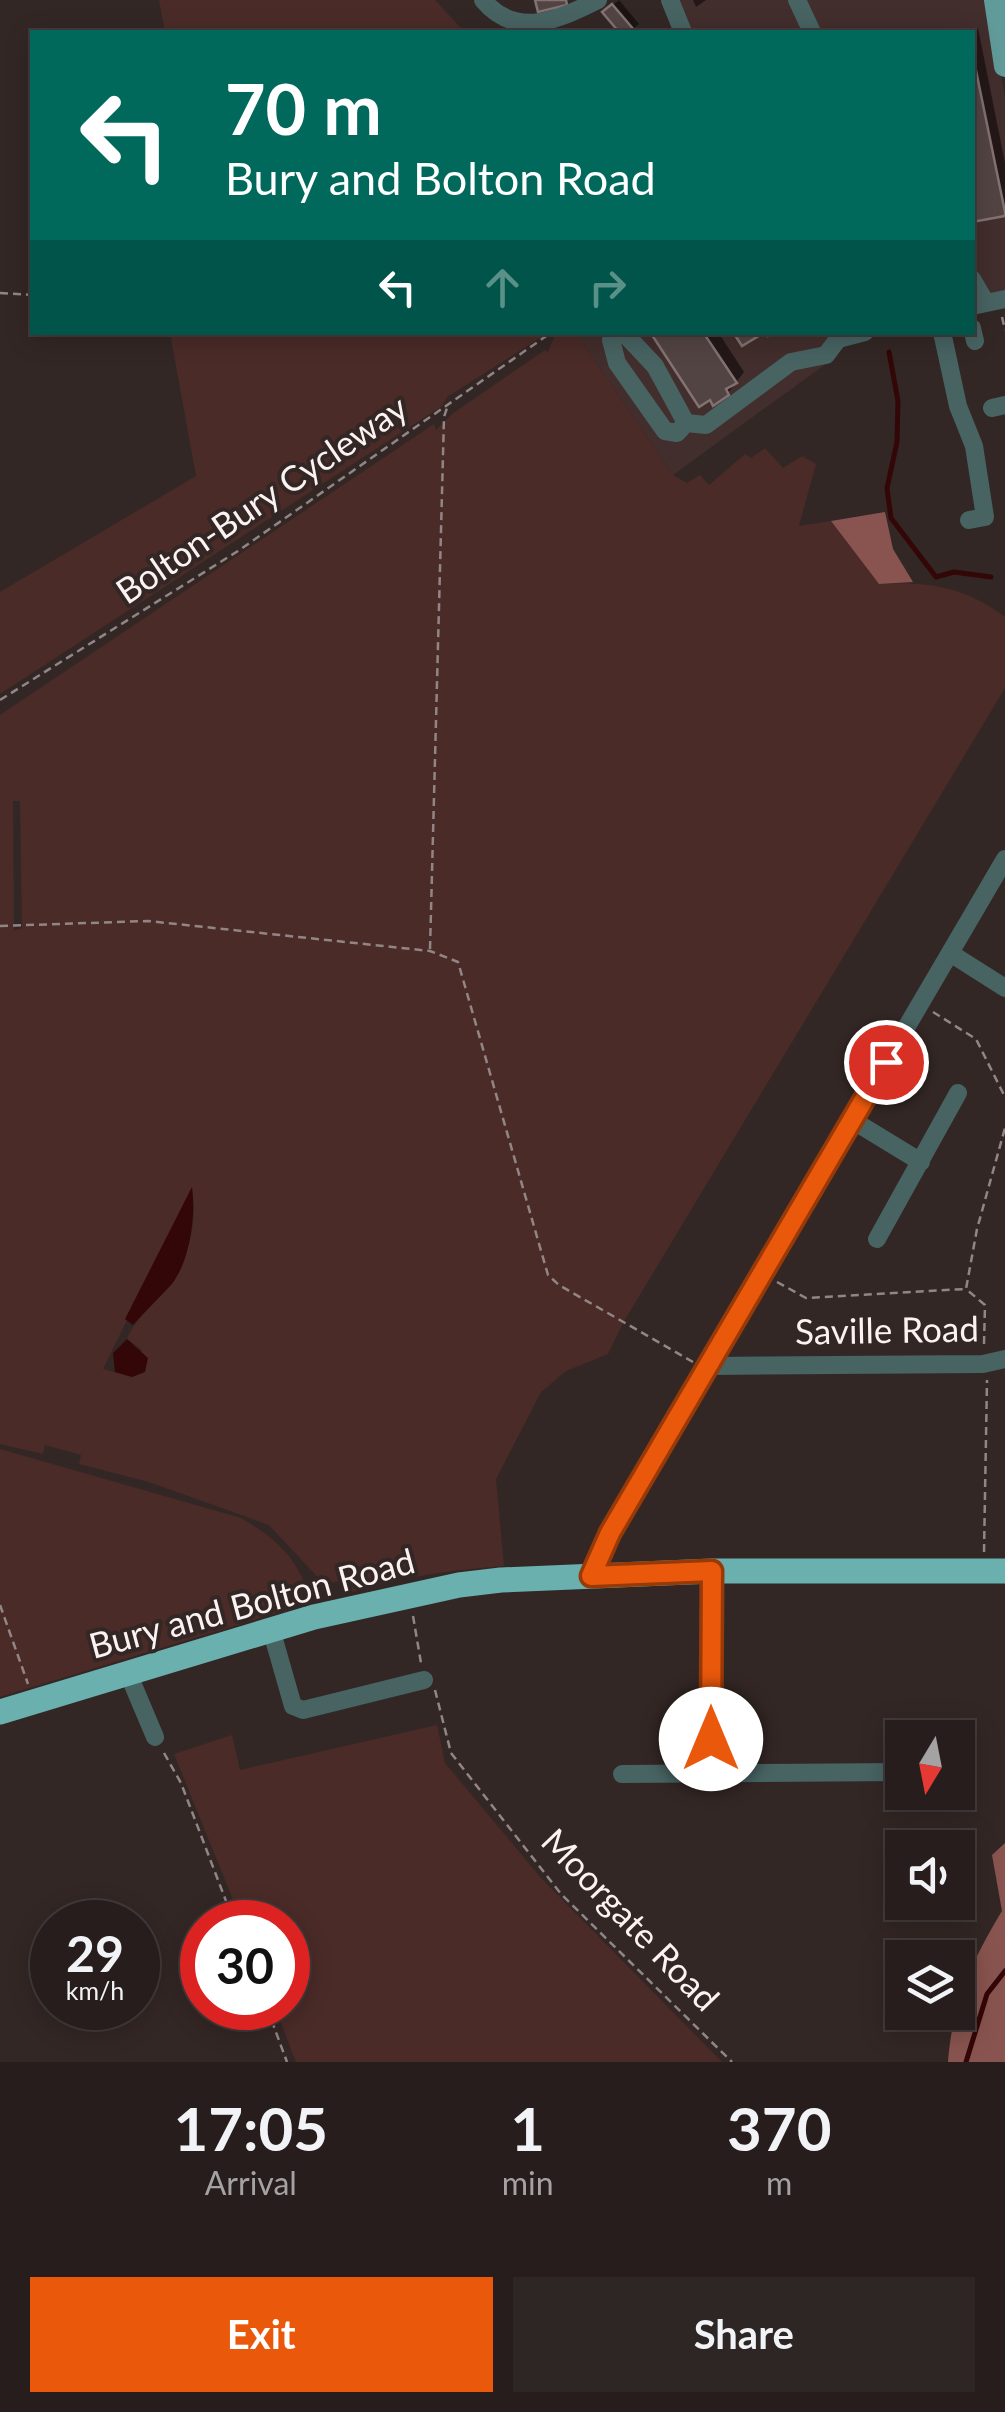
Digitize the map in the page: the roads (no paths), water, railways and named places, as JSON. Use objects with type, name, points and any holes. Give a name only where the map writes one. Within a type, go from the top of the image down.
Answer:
[{"type":"highway","name":"Bury and Bolton Road","points":[[0,1712],[271,1629],[410,1594],[501,1580],[712,1571],[994,1571]]},
{"type":"main road","points":[[995,0],[1002,26],[1005,66]]},
{"type":"street","points":[[482,0],[502,16],[531,25],[598,0]]},
{"type":"street","points":[[670,0],[682,30]]},
{"type":"street","points":[[797,0],[811,30]]},
{"type":"street","points":[[979,305],[1005,298]]},
{"type":"street","points":[[614,335],[611,340],[617,364],[665,431],[677,433],[686,423]]},
{"type":"street","points":[[626,335],[655,366],[686,423]]},
{"type":"street","points":[[686,423],[706,424],[791,362],[826,355],[838,339],[853,335]]},
{"type":"street","points":[[943,335],[958,406],[974,446],[985,517],[969,520]]},
{"type":"street","points":[[591,1576],[610,1533],[1005,859]]},
{"type":"street","points":[[950,953],[1005,988]]},
{"type":"street","points":[[877,1238],[958,1093]]},
{"type":"street","points":[[852,1120],[920,1162]]},
{"type":"street","name":"Saville Road","points":[[708,1368],[992,1362]]},
{"type":"street","points":[[711,1773],[712,1571]]},
{"type":"street","points":[[271,1629],[293,1706],[303,1710],[424,1680]]},
{"type":"street","points":[[128,1673],[155,1738]]},
{"type":"street","points":[[622,1774],[885,1772]]},
{"type":"waterway","points":[[889,352],[898,401],[897,442],[887,488],[891,518],[936,577],[954,572],[991,577]]},
{"type":"waterway","points":[[966,2062],[987,1994],[1005,1971]]}]
